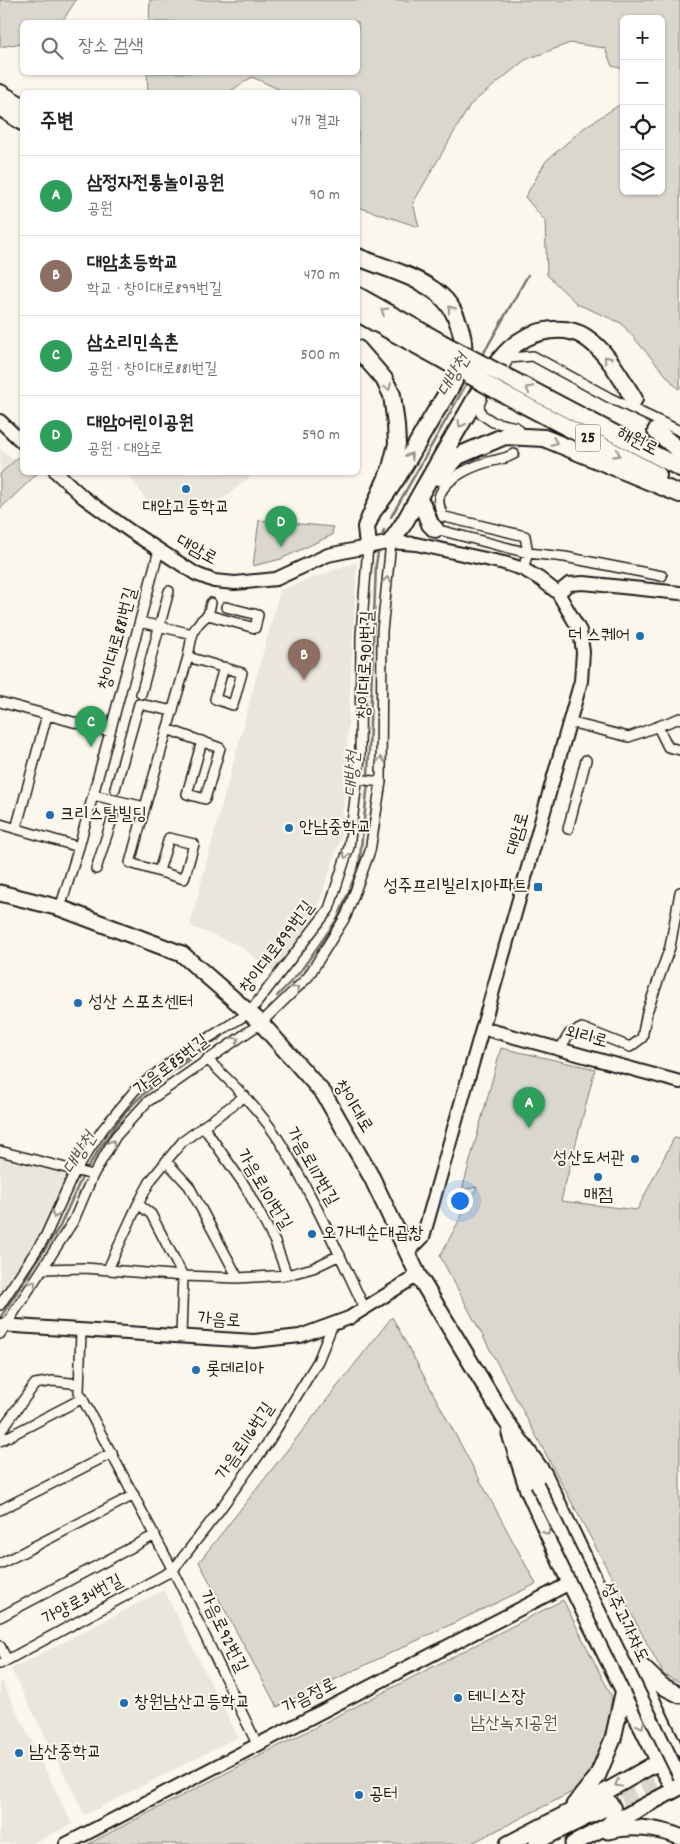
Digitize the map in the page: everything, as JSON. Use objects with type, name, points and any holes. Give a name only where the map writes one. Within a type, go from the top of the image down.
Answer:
[{"type":"highway","points":[[0,92],[20,105]]},
{"type":"highway","points":[[0,107],[20,121]]},
{"type":"highway","points":[[360,258],[420,282],[442,296],[458,320],[463,339],[462,360],[450,387],[389,491],[373,511]]},
{"type":"highway","name":"25","points":[[360,297],[440,350]]},
{"type":"highway","name":"25","points":[[360,315],[440,350]]},
{"type":"highway","points":[[391,542],[404,523],[494,366],[516,344],[533,333],[568,330],[585,336],[603,353],[617,371],[634,399]]},
{"type":"highway","name":"해원로","points":[[440,350],[503,375],[680,468]]},
{"type":"highway","name":"해원로","points":[[440,350],[496,390],[680,487]]},
{"type":"highway","points":[[360,351],[384,379],[392,395],[397,444],[391,468],[366,528],[368,546]]},
{"type":"highway","points":[[656,431],[680,451]]},
{"type":"highway","points":[[391,542],[404,534],[433,484],[458,456],[505,436],[544,438],[680,494]]},
{"type":"highway","points":[[422,504],[430,524],[435,529]]},
{"type":"main road","name":"창이대로","points":[[0,893],[60,908],[182,954],[255,1018],[324,1094],[372,1178],[418,1274],[506,1421]]},
{"type":"main road","points":[[506,1421],[528,1490],[570,1583],[659,1762],[679,1788],[599,1814],[530,1844]]},
{"type":"main road","points":[[506,1421],[544,1474],[679,1753],[659,1762],[599,1814],[549,1844]]},
{"type":"main road","points":[[629,1652],[640,1666],[662,1686],[680,1695]]},
{"type":"main road","points":[[508,1844],[566,1814],[597,1776],[613,1739],[624,1689]]},
{"type":"main road","points":[[566,1814],[599,1814]]},
{"type":"main road","points":[[590,1836],[599,1814]]},
{"type":"main road","points":[[573,1844],[590,1836],[623,1827],[655,1830],[680,1837]]},
{"type":"street","points":[[519,430],[516,427],[493,422],[481,414],[479,406],[482,398],[510,358],[533,356],[610,398],[680,431]]},
{"type":"street","points":[[0,421],[20,440]]},
{"type":"street","points":[[514,454],[504,460],[493,461],[466,470],[452,479],[440,494],[439,505],[443,517],[525,536],[528,553],[523,569]]},
{"type":"street","name":"대암로","points":[[59,475],[82,496],[160,550],[196,574],[214,581],[234,583],[276,579],[328,555],[391,542],[416,544],[504,563],[523,569],[558,593],[580,631],[583,652],[581,681],[570,722],[423,1237],[407,1253]]},
{"type":"street","points":[[435,529],[528,553],[565,557],[662,576]]},
{"type":"street","name":"창이대로901번길","points":[[255,1018],[308,977],[346,916],[370,851],[381,782],[382,631],[391,542]]},
{"type":"street","name":"창이대로899번길","points":[[255,1018],[330,909],[349,846],[360,758],[361,635],[368,546]]},
{"type":"street","name":"창이대로881번길","points":[[60,908],[79,847],[160,550]]},
{"type":"street","points":[[558,593],[568,584],[584,582],[680,593]]},
{"type":"street","points":[[141,694],[170,591]]},
{"type":"street","points":[[158,871],[169,838],[194,844],[184,879],[130,863],[193,634],[198,622],[208,615],[211,603]]},
{"type":"street","points":[[208,615],[255,628],[258,615],[226,607]]},
{"type":"street","points":[[140,622],[193,634]]},
{"type":"street","points":[[188,657],[224,668]]},
{"type":"street","points":[[0,702],[110,732]]},
{"type":"street","points":[[115,789],[138,704],[173,712]]},
{"type":"street","points":[[16,829],[47,715]]},
{"type":"street","points":[[570,722],[629,737],[680,718]]},
{"type":"street","points":[[658,727],[668,746],[680,750]]},
{"type":"street","points":[[167,730],[202,741],[220,748],[205,799],[186,794],[202,741]]},
{"type":"street","points":[[568,830],[586,760]]},
{"type":"street","points":[[358,779],[381,782]]},
{"type":"street","points":[[93,795],[145,807]]},
{"type":"street","points":[[96,869],[118,801]]},
{"type":"street","points":[[0,824],[79,847]]},
{"type":"street","points":[[560,1049],[569,1034],[582,1028],[630,1047],[642,1038],[647,1012],[670,948],[680,892]]},
{"type":"street","points":[[330,909],[346,916]]},
{"type":"street","points":[[0,1305],[45,1237],[75,1170],[103,1129],[134,1090],[176,1058],[255,1018]]},
{"type":"street","name":"가음로85번길","points":[[2,1327],[43,1269],[74,1220],[93,1175],[116,1136],[147,1102],[207,1059],[255,1018]]},
{"type":"street","name":"외리로","points":[[482,1028],[680,1082]]},
{"type":"street","name":"가음로117번길","points":[[207,1059],[244,1096],[281,1143],[312,1199],[364,1307]]},
{"type":"street","points":[[108,1270],[151,1180],[182,1142],[244,1096]]},
{"type":"street","name":"가음로101번길","points":[[203,1126],[245,1186],[275,1242],[287,1275]]},
{"type":"street","points":[[0,1151],[93,1175]]},
{"type":"street","points":[[166,1161],[189,1186],[238,1278]]},
{"type":"street","points":[[138,1204],[151,1214],[183,1276],[181,1336]]},
{"type":"street","points":[[43,1269],[85,1268],[183,1276],[238,1278],[287,1275],[313,1268],[340,1255]]},
{"type":"street","name":"가음로","points":[[2,1327],[254,1341],[300,1336],[349,1318],[418,1274]]},
{"type":"street","name":"가음로116번길","points":[[174,1570],[269,1441],[318,1360],[333,1324]]},
{"type":"street","name":"가음로92번길","points":[[81,1330],[79,1392],[174,1570],[257,1744]]},
{"type":"street","points":[[0,1432],[34,1384],[53,1381],[79,1384]]},
{"type":"street","points":[[0,1441],[83,1398]]},
{"type":"street","name":"창이대로","points":[[506,1421],[537,1484]]},
{"type":"street","points":[[0,1510],[112,1453]]},
{"type":"street","name":"성주고가차도","points":[[537,1484],[679,1788]]},
{"type":"street","points":[[0,1564],[134,1495]]},
{"type":"street","points":[[0,1617],[155,1536]]},
{"type":"street","name":"가양로34번길","points":[[0,1646],[4,1661],[174,1570]]},
{"type":"street","name":"가음정로","points":[[66,1844],[570,1583]]},
{"type":"shaded area","points":[[0,449],[15,460],[0,474]]},
{"type":"shaded area","name":"대암고등학교","points":[[128,475],[253,475],[224,498],[160,518]]},
{"type":"shaded area","points":[[357,562],[344,800],[340,840],[315,915],[274,972],[238,945],[190,926],[280,590]]},
{"type":"shaded area","points":[[0,1155],[68,1173],[40,1237],[0,1297]]},
{"type":"shaded area","name":"창원남산고등학교","points":[[164,1590],[238,1737],[85,1815],[11,1669]]},
{"type":"shaded area","name":"남산중학교","points":[[2,1681],[72,1824],[32,1844],[0,1844],[0,1682]]},
{"type":"green space","points":[[0,0],[76,0],[63,20],[20,20],[20,43],[0,47]]},
{"type":"green space","points":[[150,0],[680,0],[680,388],[678,389],[621,323],[577,304],[547,275],[545,221],[525,197],[546,161],[585,127],[620,105],[620,195],[665,195],[665,15],[620,15],[620,68],[612,66],[605,48],[570,43],[525,60],[470,105],[413,203],[419,227],[360,208],[360,90],[281,90],[252,77],[232,90],[148,90],[147,75],[360,75],[360,20],[149,20]]},
{"type":"green space","points":[[20,456],[20,475],[36,475],[0,509],[0,474]]},
{"type":"green space","points":[[259,520],[333,527],[332,535],[281,559],[253,566]]},
{"type":"green space","points":[[501,1048],[595,1069],[561,1201],[637,1210],[674,1138],[680,1139],[680,1682],[664,1675],[440,1256],[477,1187],[462,1190]]},
{"type":"green space","points":[[392,1317],[536,1584],[277,1707],[199,1562]]},
{"type":"green space","name":"남산녹지공원","points":[[563,1600],[612,1697],[603,1754],[578,1789],[470,1844],[88,1844]]},
{"type":"waterway","name":"대방천","points":[[482,356],[528,275]]},
{"type":"waterway","name":"대방천","points":[[391,517],[468,381]]},
{"type":"waterway","name":"대방천","points":[[381,540],[384,530]]},
{"type":"waterway","name":"대방천","points":[[368,777],[376,564],[379,548]]},
{"type":"waterway","name":"대방천","points":[[277,996],[300,972],[338,918],[359,866],[368,783]]},
{"type":"waterway","name":"대방천","points":[[86,1170],[115,1126],[136,1101],[167,1075],[223,1036]]},
{"type":"waterway","name":"대방천","points":[[0,1318],[60,1226],[83,1175]]},
{"type":"tunnel","points":[[514,454],[519,433]]},
{"type":"tunnel","points":[[601,1810],[679,1770]]},
{"type":"place","name":"대암고등학교","points":[[186,489]]},
{"type":"place","name":"대암어린이공원","points":[[281,547]]},
{"type":"place","name":"더 스퀘어","points":[[640,636]]},
{"type":"place","name":"대암초등학교","points":[[304,680]]},
{"type":"place","name":"삼소리민속촌","points":[[91,747]]},
{"type":"place","name":"크리스탈빌딩","points":[[50,815]]},
{"type":"place","name":"안남중학교","points":[[289,828]]},
{"type":"place","name":"성주프리빌리지아파트","points":[[538,887]]},
{"type":"place","name":"성산 스포츠센터","points":[[78,1003]]},
{"type":"place","name":"삼정자전통놀이공원","points":[[529,1128]]},
{"type":"place","name":"성산도서관","points":[[635,1159]]},
{"type":"place","name":"매점","points":[[598,1177]]},
{"type":"place","name":"오가네순대곱창","points":[[312,1234]]},
{"type":"place","name":"롯데리아","points":[[196,1370]]},
{"type":"place","name":"테니스장","points":[[458,1698]]},
{"type":"place","name":"창원남산고등학교","points":[[124,1703]]},
{"type":"place","name":"남산중학교","points":[[19,1753]]},
{"type":"place","name":"공터","points":[[359,1795]]}]
